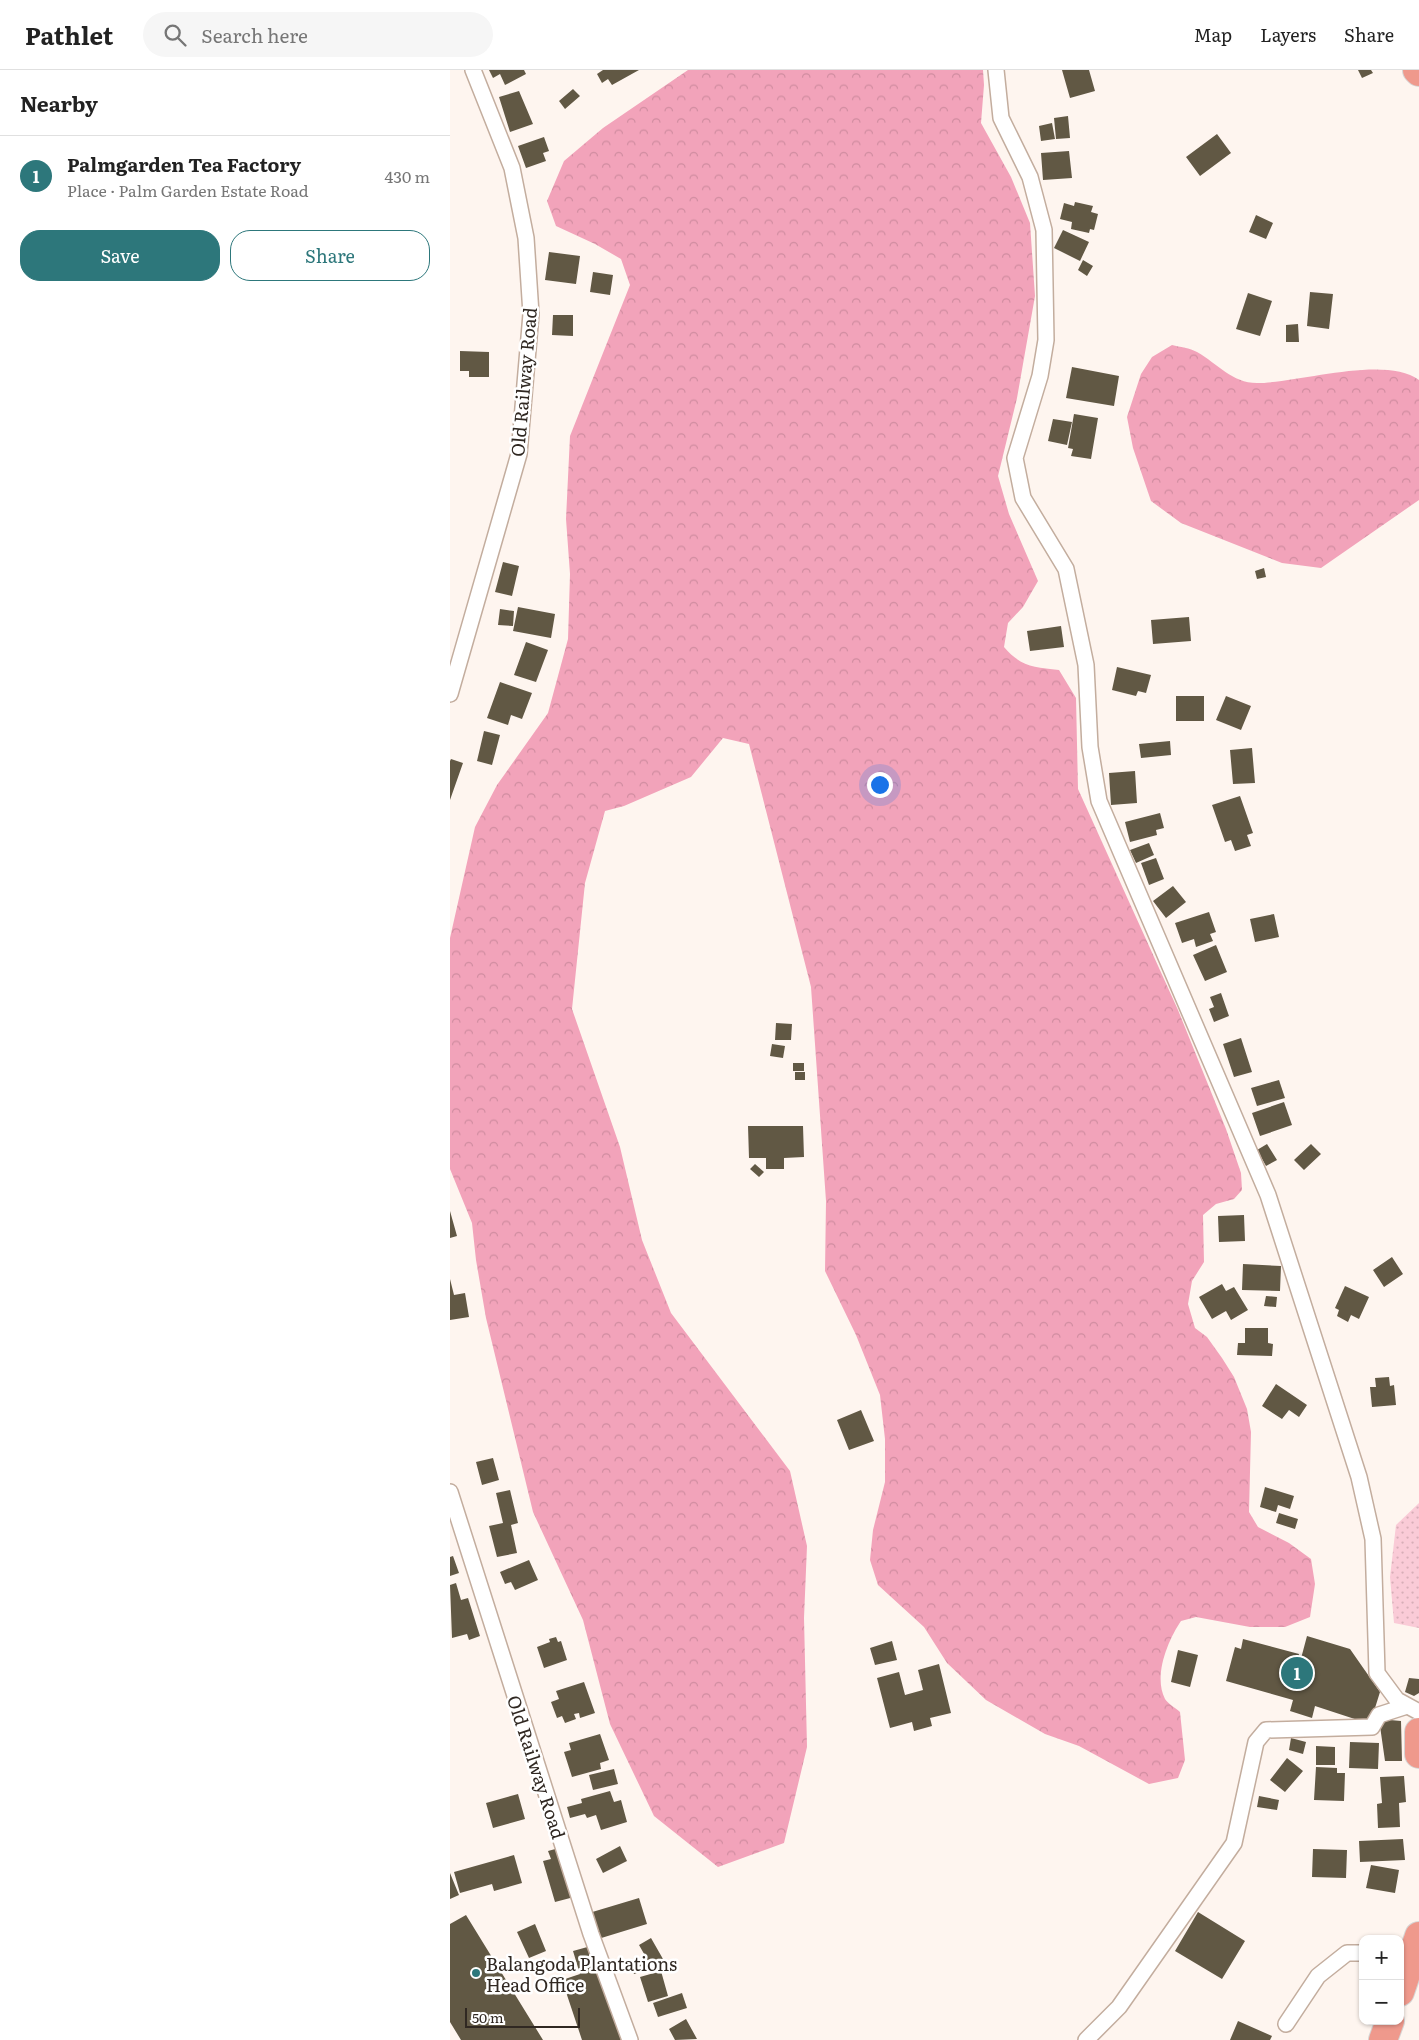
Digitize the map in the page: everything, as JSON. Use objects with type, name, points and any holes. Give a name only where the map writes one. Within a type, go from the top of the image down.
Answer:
[{"type":"highway","points":[[1419,1732],[1419,1754]]},
{"type":"highway","points":[[1404,1973],[1419,1936]]},
{"type":"highway","points":[[1383,2040],[1389,2025]]},
{"type":"street","name":"Old Railway Road","points":[[450,694],[519,454],[531,314],[526,238],[512,168],[473,70]]},
{"type":"street","points":[[996,70],[1001,118],[1030,177],[1044,230],[1046,340],[1040,376],[1015,458],[1023,498],[1066,570],[1086,665],[1090,746],[1099,800],[1268,1195],[1363,1495],[1373,1539],[1377,1673],[1397,1700],[1413,1709]]},
{"type":"street","name":"Old Railway Road","points":[[450,1492],[591,1934],[630,2040]]},
{"type":"street","points":[[1086,2040],[1119,2007],[1234,1843],[1256,1742],[1266,1730],[1372,1727],[1379,1715],[1413,1709]]},
{"type":"street","points":[[1286,2024],[1318,1976],[1347,1954],[1359,1953]]},
{"type":"shaded area","points":[[1419,1503],[1419,1628],[1394,1623],[1390,1577],[1396,1525]]},
{"type":"green space","points":[[688,70],[983,70],[984,85],[981,123],[1011,177],[1030,223],[1035,296],[1017,398],[998,476],[1009,514],[1038,581],[1023,607],[1008,623],[1004,647],[1016,659],[1028,665],[1059,670],[1076,698],[1078,789],[1178,1010],[1226,1129],[1241,1173],[1242,1190],[1234,1199],[1216,1204],[1203,1215],[1204,1262],[1192,1281],[1188,1304],[1195,1328],[1207,1337],[1222,1358],[1234,1377],[1247,1409],[1251,1432],[1249,1512],[1258,1527],[1289,1543],[1311,1559],[1315,1584],[1310,1617],[1285,1627],[1250,1627],[1196,1617],[1181,1621],[1167,1648],[1161,1669],[1161,1680],[1165,1699],[1180,1712],[1185,1760],[1178,1778],[1149,1784],[1079,1746],[1045,1734],[986,1700],[947,1663],[924,1627],[878,1585],[870,1560],[873,1530],[885,1482],[885,1439],[880,1395],[856,1335],[825,1271],[826,1201],[811,987],[749,744],[723,738],[691,777],[624,806],[605,811],[585,883],[572,1009],[620,1147],[642,1240],[671,1313],[790,1471],[807,1546],[804,1618],[807,1747],[784,1843],[718,1867],[654,1816],[610,1724],[583,1620],[533,1512],[486,1318],[472,1223],[450,1169],[450,938],[475,827],[497,785],[548,713],[568,639],[570,574],[566,519],[570,436],[630,285],[621,259],[595,244],[556,226],[547,201],[564,161],[603,128]]},
{"type":"green space","points":[[1172,345],[1194,351],[1226,372],[1248,382],[1275,382],[1364,370],[1385,370],[1404,373],[1419,380],[1419,500],[1321,568],[1282,563],[1181,523],[1151,501],[1133,448],[1127,417],[1141,374],[1152,357]]},
{"type":"building","points":[[489,70],[524,70],[526,74],[505,85],[500,74],[493,78]]},
{"type":"building","points":[[603,70],[639,70],[612,85],[608,79],[602,83],[597,74]]},
{"type":"building","points":[[1062,70],[1089,70],[1095,91],[1070,98]]},
{"type":"building","points":[[1358,70],[1371,70],[1373,73],[1362,78]]},
{"type":"building","points":[[573,89],[580,96],[565,109],[559,101]]},
{"type":"building","points":[[519,91],[533,124],[510,132],[499,97]]},
{"type":"building","points":[[1068,116],[1070,138],[1056,139],[1054,118]]},
{"type":"building","points":[[1052,123],[1055,139],[1041,141],[1039,126]]},
{"type":"building","points":[[1217,134],[1231,153],[1200,176],[1186,157]]},
{"type":"building","points":[[544,137],[549,151],[543,153],[546,161],[526,168],[518,146]]},
{"type":"building","points":[[1069,151],[1072,178],[1043,180],[1041,153]]},
{"type":"building","points":[[1075,202],[1093,206],[1091,212],[1098,214],[1094,230],[1090,229],[1089,233],[1071,229],[1072,222],[1060,219],[1064,203],[1074,206]]},
{"type":"building","points":[[1256,215],[1273,223],[1266,239],[1249,232]]},
{"type":"building","points":[[1063,230],[1089,242],[1080,261],[1054,248]]},
{"type":"building","points":[[549,252],[580,256],[576,284],[545,280]]},
{"type":"building","points":[[1083,260],[1093,266],[1087,276],[1078,270]]},
{"type":"building","points":[[593,272],[613,275],[610,295],[590,292]]},
{"type":"building","points":[[1310,292],[1333,294],[1329,329],[1307,326]]},
{"type":"building","points":[[1248,293],[1272,301],[1260,336],[1236,329]]},
{"type":"building","points":[[553,315],[573,315],[573,336],[552,335]]},
{"type":"building","points":[[1298,324],[1299,342],[1286,342],[1286,325]]},
{"type":"building","points":[[460,351],[489,352],[489,377],[469,377],[469,371],[460,371]]},
{"type":"building","points":[[1072,367],[1119,376],[1114,406],[1066,398]]},
{"type":"building","points":[[1074,414],[1098,418],[1091,459],[1071,456],[1073,449],[1068,448]]},
{"type":"building","points":[[1053,419],[1072,422],[1067,445],[1048,441]]},
{"type":"building","points":[[503,562],[519,566],[512,596],[495,592]]},
{"type":"building","points":[[1264,568],[1266,577],[1257,579],[1255,571]]},
{"type":"building","points":[[518,607],[555,614],[551,638],[513,631]]},
{"type":"building","points":[[500,609],[514,611],[513,626],[498,625]]},
{"type":"building","points":[[1189,617],[1191,641],[1153,644],[1151,620]]},
{"type":"building","points":[[1061,626],[1064,647],[1030,651],[1027,631]]},
{"type":"building","points":[[526,642],[548,650],[536,682],[514,675]]},
{"type":"building","points":[[1117,667],[1151,675],[1146,693],[1138,691],[1136,696],[1112,690]]},
{"type":"building","points":[[500,682],[532,693],[522,719],[511,715],[508,725],[487,718]]},
{"type":"building","points":[[1176,696],[1204,696],[1204,721],[1176,721]]},
{"type":"building","points":[[1226,696],[1251,706],[1241,730],[1216,720]]},
{"type":"building","points":[[484,731],[500,735],[492,765],[477,761]]},
{"type":"building","points":[[1170,741],[1171,755],[1141,758],[1139,744]]},
{"type":"building","points":[[1252,748],[1255,783],[1233,784],[1230,750]]},
{"type":"building","points":[[451,759],[463,763],[450,800],[450,761]]},
{"type":"building","points":[[1135,771],[1137,803],[1111,805],[1109,773]]},
{"type":"building","points":[[1240,796],[1253,833],[1247,835],[1251,846],[1235,851],[1231,840],[1225,842],[1212,805]]},
{"type":"building","points":[[1160,813],[1164,828],[1156,830],[1157,835],[1130,842],[1125,822]]},
{"type":"building","points":[[1149,843],[1154,855],[1136,863],[1130,850]]},
{"type":"building","points":[[1156,858],[1164,879],[1149,885],[1141,863]]},
{"type":"building","points":[[1173,886],[1186,902],[1166,918],[1153,901]]},
{"type":"building","points":[[1209,912],[1216,932],[1210,934],[1213,941],[1196,947],[1194,939],[1182,943],[1175,923]]},
{"type":"building","points":[[1274,914],[1279,937],[1255,942],[1250,919]]},
{"type":"building","points":[[1216,945],[1227,972],[1205,981],[1193,955]]},
{"type":"building","points":[[1221,993],[1229,1016],[1214,1022],[1209,1009],[1214,1007],[1210,997]]},
{"type":"building","points":[[776,1023],[792,1024],[791,1040],[775,1040]]},
{"type":"building","points":[[1241,1038],[1252,1072],[1234,1077],[1223,1044]]},
{"type":"building","points":[[772,1044],[785,1046],[783,1058],[770,1056]]},
{"type":"building","points":[[793,1063],[804,1063],[804,1071],[793,1071]]},
{"type":"building","points":[[795,1072],[805,1072],[805,1080],[795,1080]]},
{"type":"building","points":[[1279,1080],[1285,1098],[1257,1106],[1251,1088]]},
{"type":"building","points":[[1284,1102],[1292,1125],[1260,1136],[1252,1113]]},
{"type":"building","points":[[748,1126],[803,1126],[804,1157],[784,1158],[784,1169],[766,1169],[766,1158],[749,1158]]},
{"type":"building","points":[[1267,1144],[1277,1160],[1266,1166],[1257,1150]]},
{"type":"building","points":[[1311,1144],[1321,1154],[1304,1170],[1294,1160]]},
{"type":"building","points":[[755,1164],[764,1172],[759,1177],[750,1169]]},
{"type":"building","points":[[450,1211],[457,1236],[450,1238]]},
{"type":"building","points":[[1244,1215],[1245,1241],[1219,1242],[1218,1216]]},
{"type":"building","points":[[1392,1257],[1403,1274],[1384,1287],[1373,1270]]},
{"type":"building","points":[[1243,1264],[1281,1266],[1280,1291],[1242,1290]]},
{"type":"building","points":[[450,1279],[454,1295],[465,1293],[469,1317],[450,1320]]},
{"type":"building","points":[[1222,1284],[1226,1291],[1234,1287],[1248,1310],[1231,1320],[1226,1311],[1212,1319],[1199,1297]]},
{"type":"building","points":[[1345,1286],[1369,1297],[1359,1319],[1351,1315],[1348,1322],[1337,1316],[1339,1310],[1335,1308]]},
{"type":"building","points":[[1266,1296],[1277,1297],[1276,1307],[1264,1306]]},
{"type":"building","points":[[1245,1328],[1268,1328],[1268,1343],[1273,1344],[1272,1356],[1237,1355],[1238,1343],[1245,1343]]},
{"type":"building","points":[[1389,1377],[1390,1386],[1394,1385],[1396,1405],[1372,1407],[1370,1387],[1376,1387],[1375,1378]]},
{"type":"building","points":[[1276,1384],[1307,1405],[1299,1417],[1289,1410],[1282,1419],[1262,1406]]},
{"type":"building","points":[[861,1410],[874,1441],[849,1450],[837,1420]]},
{"type":"building","points":[[493,1458],[499,1480],[482,1485],[476,1462]]},
{"type":"building","points":[[1265,1487],[1294,1496],[1290,1509],[1278,1505],[1276,1512],[1260,1507]]},
{"type":"building","points":[[510,1490],[518,1523],[511,1525],[517,1553],[497,1557],[489,1526],[503,1523],[496,1493]]},
{"type":"building","points":[[1279,1513],[1298,1519],[1295,1529],[1276,1523]]},
{"type":"building","points":[[453,1556],[459,1573],[450,1576],[450,1557]]},
{"type":"building","points":[[529,1560],[538,1580],[515,1590],[511,1582],[505,1584],[500,1572]]},
{"type":"building","points":[[456,1583],[461,1600],[468,1598],[480,1636],[469,1640],[467,1634],[452,1638],[450,1585]]},
{"type":"building","points":[[1307,1636],[1350,1649],[1380,1692],[1370,1724],[1315,1706],[1312,1718],[1290,1711],[1293,1700],[1226,1681],[1235,1647],[1241,1649],[1243,1639],[1299,1654],[1296,1665],[1299,1666]]},
{"type":"building","points":[[556,1637],[558,1642],[561,1641],[567,1660],[544,1668],[537,1647],[550,1642],[549,1639]]},
{"type":"building","points":[[892,1641],[897,1660],[875,1665],[870,1648]]},
{"type":"building","points":[[1178,1650],[1198,1655],[1190,1687],[1171,1682]]},
{"type":"building","points":[[939,1664],[951,1713],[930,1718],[932,1726],[914,1731],[912,1722],[890,1728],[877,1678],[899,1672],[905,1695],[923,1690],[918,1670]]},
{"type":"building","points":[[1409,1678],[1419,1679],[1419,1693],[1414,1696],[1405,1692]]},
{"type":"building","points":[[584,1682],[595,1713],[580,1718],[579,1713],[574,1714],[576,1719],[565,1723],[562,1716],[557,1718],[551,1702],[559,1699],[556,1691]]},
{"type":"building","points":[[1379,1719],[1401,1721],[1402,1761],[1385,1761]]},
{"type":"building","points":[[600,1734],[609,1760],[600,1763],[601,1769],[572,1777],[564,1752],[571,1750],[569,1743]]},
{"type":"building","points":[[1291,1738],[1306,1742],[1303,1754],[1289,1750]]},
{"type":"building","points":[[1350,1742],[1379,1743],[1378,1769],[1349,1768]]},
{"type":"building","points":[[1316,1746],[1335,1747],[1335,1765],[1316,1765]]},
{"type":"building","points":[[1287,1758],[1303,1771],[1285,1792],[1270,1780]]},
{"type":"building","points":[[1316,1767],[1337,1768],[1337,1773],[1345,1773],[1344,1801],[1314,1800]]},
{"type":"building","points":[[614,1769],[618,1784],[593,1790],[589,1775]]},
{"type":"building","points":[[1404,1776],[1406,1802],[1399,1803],[1400,1827],[1378,1828],[1377,1804],[1382,1803],[1380,1777]]},
{"type":"building","points":[[610,1791],[614,1802],[621,1800],[627,1822],[601,1830],[596,1815],[587,1818],[585,1814],[570,1818],[567,1807],[582,1803],[581,1799]]},
{"type":"building","points":[[518,1794],[525,1819],[493,1828],[486,1803]]},
{"type":"building","points":[[1259,1796],[1279,1800],[1277,1810],[1257,1807]]},
{"type":"building","points":[[1403,1839],[1405,1860],[1360,1862],[1359,1841]]},
{"type":"building","points":[[620,1846],[627,1861],[603,1873],[596,1859]]},
{"type":"building","points":[[559,1848],[574,1897],[555,1902],[543,1861],[551,1859],[548,1851]]},
{"type":"building","points":[[1313,1849],[1347,1850],[1346,1878],[1312,1877]]},
{"type":"building","points":[[514,1855],[522,1883],[494,1891],[492,1884],[460,1893],[454,1872]]},
{"type":"building","points":[[1371,1865],[1399,1870],[1395,1893],[1366,1888]]},
{"type":"building","points":[[450,1873],[459,1895],[450,1899]]},
{"type":"building","points":[[639,1898],[647,1924],[598,1939],[589,1913]]},
{"type":"building","points":[[1198,1912],[1245,1941],[1222,1979],[1175,1951]]},
{"type":"building","name":"Balangoda Plantations Head Office","points":[[466,1915],[543,2040],[461,2040],[450,2022],[450,1924]]},
{"type":"building","points":[[535,1924],[546,1951],[529,1958],[517,1932]]},
{"type":"building","points":[[651,1938],[663,1959],[651,1966],[639,1945]]},
{"type":"building","points":[[591,1946],[621,2040],[582,2040],[562,1980],[580,1974],[573,1951]]},
{"type":"building","points":[[641,1964],[643,1971],[634,1974],[631,1967]]},
{"type":"building","points":[[661,1971],[668,1996],[648,2002],[640,1977]]},
{"type":"building","points":[[682,1993],[687,2008],[658,2017],[653,2003]]},
{"type":"building","points":[[686,2019],[697,2039],[675,2040],[669,2029]]},
{"type":"building","points":[[1238,2021],[1272,2036],[1270,2040],[1230,2040]]},
{"type":"place","name":"Palmgarden Tea Factory","points":[[1297,1673]]},
{"type":"place","name":"Balangoda Plantations Head Office","points":[[476,1973]]}]
